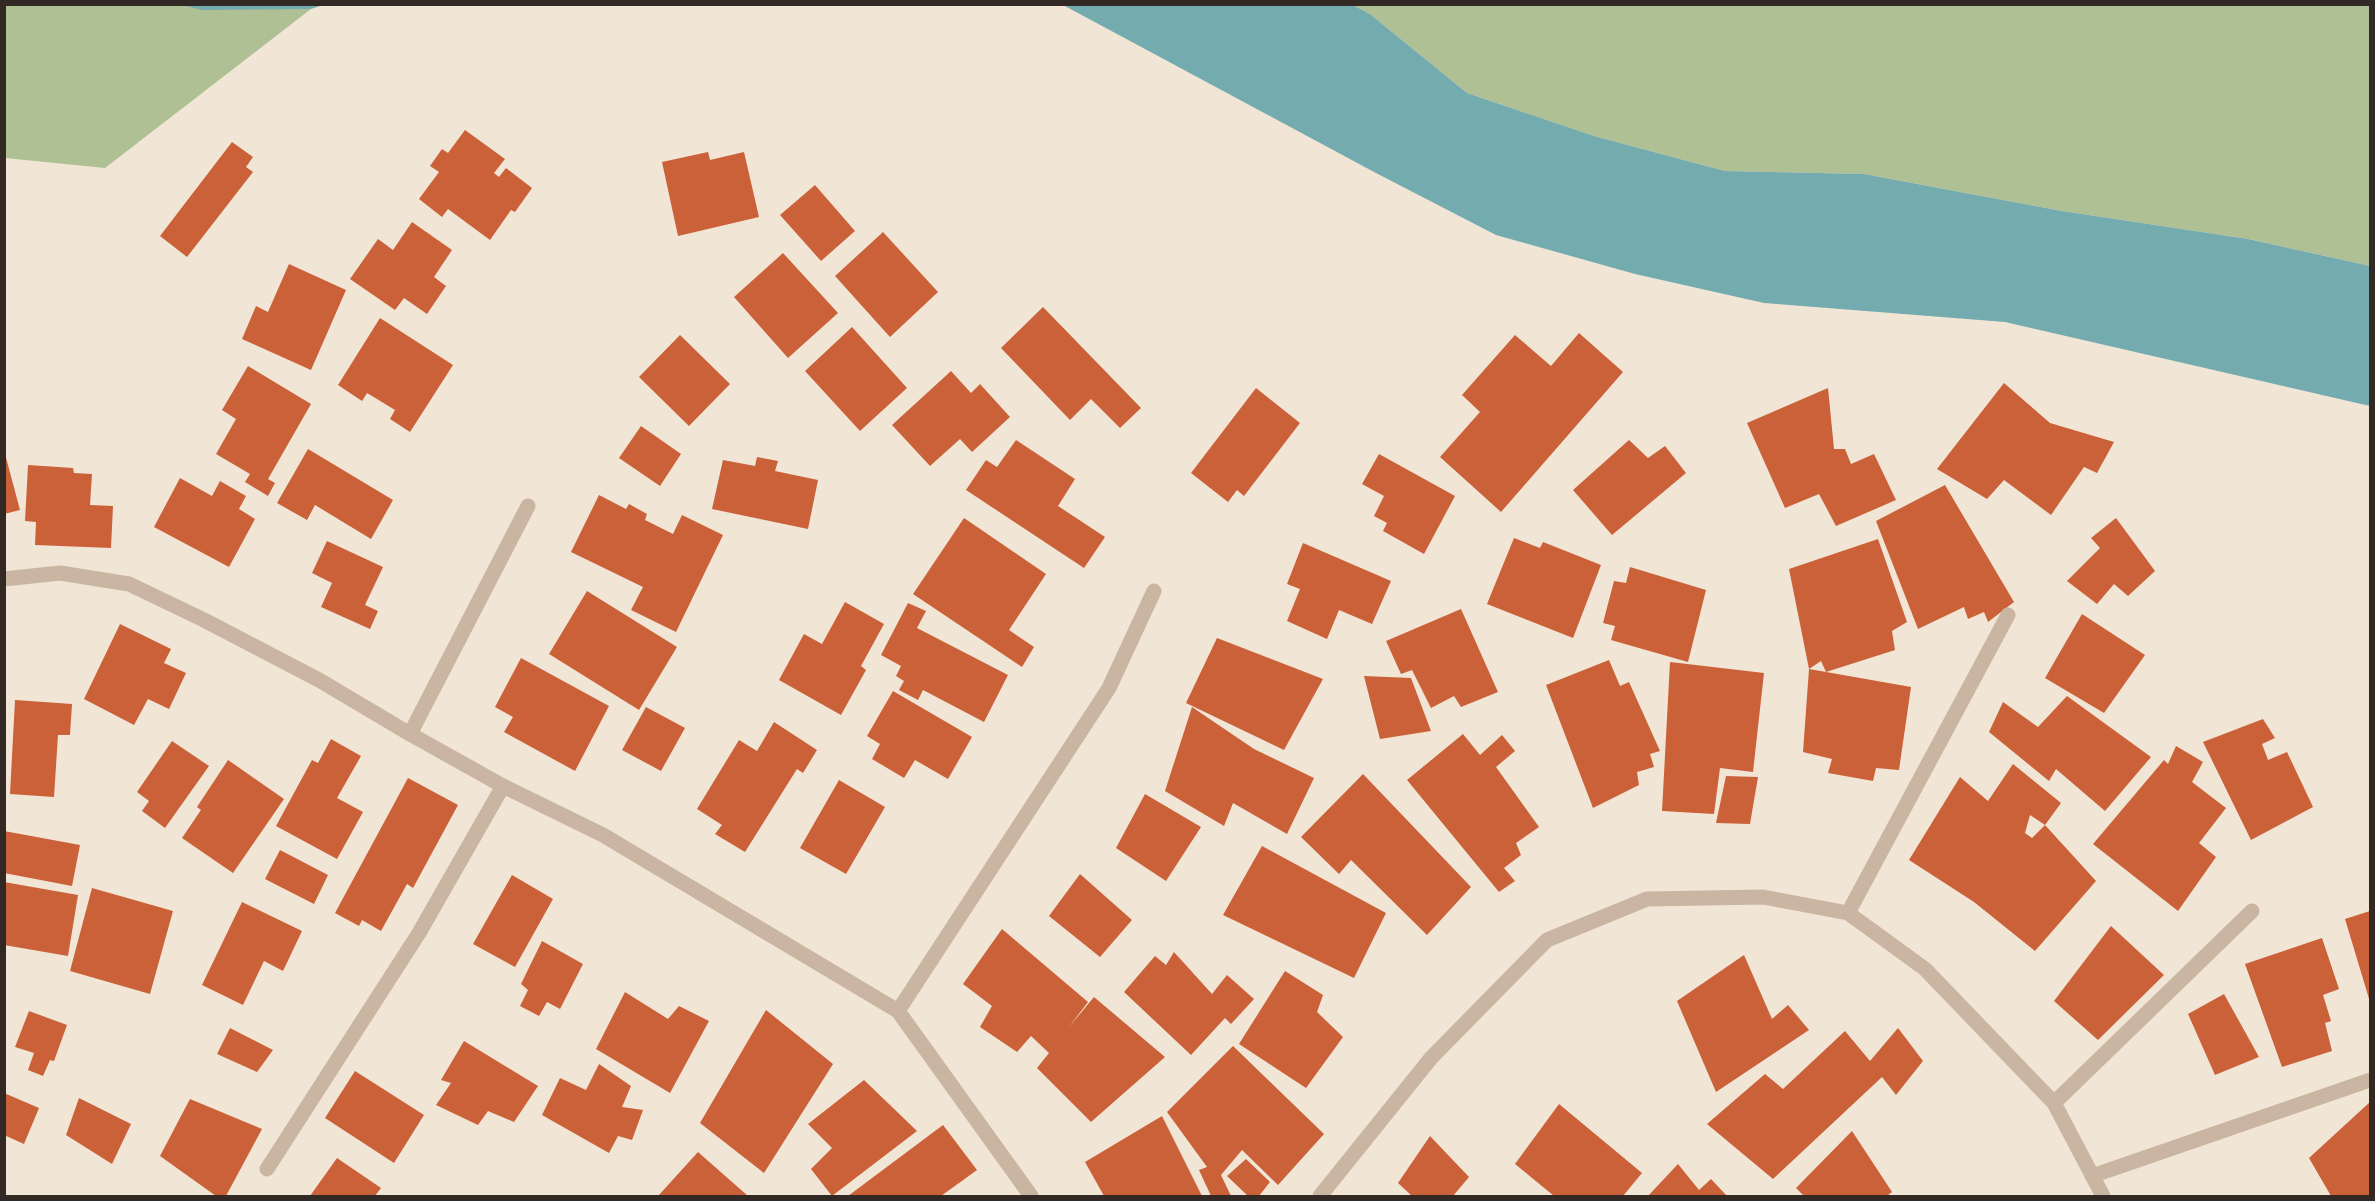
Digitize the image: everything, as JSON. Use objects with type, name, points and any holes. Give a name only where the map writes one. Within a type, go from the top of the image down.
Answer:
[{"type":"street","points":[[410,734],[528,506]]},
{"type":"street","points":[[4,579],[60,573],[129,584],[204,620],[318,680],[503,786],[603,835],[898,1011],[1031,1197]]},
{"type":"street","points":[[898,1011],[1109,688],[1154,591]]},
{"type":"street","points":[[1848,913],[2008,615]]},
{"type":"street","points":[[267,1169],[419,933],[503,786]]},
{"type":"street","points":[[1320,1197],[1431,1058],[1547,940],[1647,899],[1763,897],[1848,913],[1925,969],[2054,1103],[2103,1197]]},
{"type":"street","points":[[2054,1103],[2252,911]]},
{"type":"street","points":[[2092,1176],[2370,1080]]},
{"type":"green space","points":[[273,4],[311,9],[105,168],[5,158],[4,5]]},
{"type":"green space","points":[[1353,5],[2370,5],[2370,266],[2248,239],[2062,211],[1864,174],[1725,171],[1594,136],[1467,93],[1370,14]]},
{"type":"water","points":[[182,5],[323,5],[311,9],[202,10]]},
{"type":"water","points":[[1063,5],[1353,5],[1370,14],[1467,93],[1594,136],[1725,171],[1864,174],[2062,211],[2248,239],[2370,266],[2370,406],[2005,322],[1764,303],[1635,274],[1496,235]]},
{"type":"building","points":[[465,130],[505,159],[494,173],[499,177],[506,168],[532,188],[515,212],[511,210],[490,240],[448,209],[442,217],[419,199],[439,172],[430,166],[442,149],[448,153]]},
{"type":"building","points":[[232,142],[253,157],[246,167],[253,172],[187,257],[160,236]]},
{"type":"building","points":[[708,152],[710,160],[744,152],[759,217],[678,236],[662,162]]},
{"type":"building","points":[[815,185],[855,231],[821,261],[780,215]]},
{"type":"building","points":[[412,222],[452,250],[434,277],[446,286],[427,314],[404,298],[395,310],[350,279],[378,239],[393,250]]},
{"type":"building","points":[[883,232],[938,292],[890,337],[835,276]]},
{"type":"building","points":[[783,253],[838,313],[788,358],[734,297]]},
{"type":"building","points":[[289,264],[346,290],[311,370],[242,339],[256,306],[268,312]]},
{"type":"building","points":[[1043,307],[1141,408],[1120,428],[1091,399],[1070,420],[1001,348]]},
{"type":"building","points":[[380,318],[453,365],[410,432],[390,419],[395,410],[367,393],[362,401],[338,385]]},
{"type":"building","points":[[852,327],[907,388],[860,431],[805,371]]},
{"type":"building","points":[[1579,333],[1623,372],[1501,512],[1440,457],[1480,412],[1462,395],[1515,335],[1551,366]]},
{"type":"building","points":[[680,335],[730,384],[689,426],[639,377]]},
{"type":"building","points":[[248,366],[311,404],[268,479],[275,483],[268,496],[245,482],[250,474],[216,454],[236,419],[222,410]]},
{"type":"building","points":[[951,371],[971,393],[980,384],[1010,417],[972,452],[960,439],[930,466],[892,425]]},
{"type":"building","points":[[2004,383],[2050,423],[2114,442],[2097,473],[2084,467],[2051,515],[2004,480],[1987,499],[1937,469]]},
{"type":"building","points":[[1256,388],[1300,423],[1244,496],[1237,490],[1228,502],[1191,473]]},
{"type":"building","points":[[1828,388],[1834,449],[1845,449],[1851,464],[1874,454],[1896,500],[1836,526],[1819,494],[1785,508],[1747,423]]},
{"type":"building","points":[[641,426],[681,454],[660,486],[619,458]]},
{"type":"building","points":[[1016,440],[1075,479],[1058,506],[1105,537],[1084,568],[966,490],[986,460],[997,467]]},
{"type":"building","points":[[1629,440],[1648,458],[1665,446],[1686,473],[1612,535],[1573,490]]},
{"type":"building","points":[[308,449],[393,500],[371,539],[315,505],[307,520],[277,503]]},
{"type":"building","points":[[4,450],[20,510],[4,514]]},
{"type":"building","points":[[1379,454],[1455,496],[1424,554],[1383,531],[1387,523],[1374,516],[1384,496],[1362,484]]},
{"type":"building","points":[[757,457],[778,461],[775,471],[818,480],[808,529],[712,509],[723,460],[755,466]]},
{"type":"building","points":[[28,465],[73,468],[74,473],[92,474],[90,505],[113,506],[111,548],[35,545],[36,522],[25,521]]},
{"type":"building","points":[[180,478],[212,496],[220,481],[246,496],[239,509],[255,519],[229,567],[154,527]]},
{"type":"building","points":[[1945,485],[2014,602],[1988,622],[1984,612],[1968,619],[1964,607],[1918,629],[1876,521]]},
{"type":"building","points":[[599,495],[626,509],[629,504],[647,514],[645,520],[673,534],[682,515],[723,535],[676,632],[631,610],[643,587],[571,552]]},
{"type":"building","points":[[964,518],[1046,574],[1009,630],[1034,647],[1022,667],[913,594]]},
{"type":"building","points":[[2116,518],[2155,571],[2128,596],[2114,584],[2097,604],[2067,581],[2100,548],[2091,538]]},
{"type":"building","points":[[1514,538],[1540,548],[1543,542],[1601,565],[1573,638],[1487,604]]},
{"type":"building","points":[[1878,539],[1907,622],[1892,631],[1895,650],[1826,672],[1821,661],[1809,669],[1789,569]]},
{"type":"building","points":[[327,541],[383,567],[365,605],[378,611],[370,629],[321,607],[332,583],[312,573]]},
{"type":"building","points":[[1303,543],[1391,581],[1372,624],[1339,610],[1327,639],[1287,621],[1300,589],[1287,584]]},
{"type":"building","points":[[1630,567],[1706,590],[1688,662],[1611,640],[1615,626],[1603,623],[1614,581],[1626,583]]},
{"type":"building","points":[[587,591],[677,647],[639,710],[549,654]]},
{"type":"building","points":[[845,602],[884,624],[861,666],[866,670],[841,715],[779,680],[804,634],[822,644]]},
{"type":"building","points":[[908,603],[926,611],[917,628],[1008,675],[984,722],[923,690],[918,700],[899,690],[904,681],[896,676],[901,666],[881,655]]},
{"type":"building","points":[[1461,609],[1498,692],[1461,707],[1454,696],[1431,708],[1412,670],[1401,674],[1386,641]]},
{"type":"building","points":[[2082,614],[2145,655],[2104,713],[2045,678]]},
{"type":"building","points":[[120,624],[171,649],[164,663],[186,673],[169,709],[148,699],[134,725],[84,699]]},
{"type":"building","points":[[1217,638],[1323,679],[1284,750],[1186,703]]},
{"type":"building","points":[[521,658],[609,706],[575,771],[504,732],[513,717],[495,707]]},
{"type":"building","points":[[1609,660],[1620,686],[1629,682],[1660,751],[1650,754],[1654,767],[1637,772],[1639,785],[1593,808],[1546,685]]},
{"type":"building","points":[[1670,662],[1764,673],[1753,772],[1720,768],[1714,814],[1662,811]]},
{"type":"building","points":[[1809,669],[1911,687],[1899,770],[1876,768],[1873,781],[1828,773],[1832,759],[1803,752]]},
{"type":"building","points":[[1364,676],[1411,678],[1431,731],[1380,739]]},
{"type":"building","points":[[893,691],[972,737],[948,779],[915,760],[904,778],[872,759],[880,744],[867,736]]},
{"type":"building","points":[[2067,696],[2151,757],[2105,811],[2056,769],[2049,781],[1989,732],[2003,702],[2038,727]]},
{"type":"building","points":[[15,700],[72,704],[70,735],[58,735],[54,797],[10,794]]},
{"type":"building","points":[[646,707],[685,728],[661,771],[622,750]]},
{"type":"building","points":[[1192,707],[1254,749],[1314,778],[1287,834],[1233,803],[1224,826],[1165,791]]},
{"type":"building","points":[[2263,719],[2275,738],[2262,744],[2268,760],[2287,752],[2313,807],[2251,840],[2203,742]]},
{"type":"building","points":[[774,722],[817,750],[803,773],[797,769],[745,852],[715,834],[722,825],[697,809],[739,740],[757,751]]},
{"type":"building","points":[[1463,734],[1480,755],[1502,735],[1515,751],[1496,767],[1539,827],[1516,843],[1521,855],[1504,868],[1515,881],[1499,892],[1407,780]]},
{"type":"building","points":[[331,739],[361,756],[337,798],[363,812],[337,859],[276,826],[312,760],[318,763]]},
{"type":"building","points":[[172,741],[209,766],[165,828],[142,811],[149,801],[137,792]]},
{"type":"building","points":[[2176,746],[2203,762],[2192,782],[2226,808],[2199,843],[2216,857],[2178,911],[2093,844],[2164,760],[2168,764]]},
{"type":"building","points":[[228,760],[284,799],[233,873],[182,838],[201,810],[197,807]]},
{"type":"building","points":[[2013,764],[2061,803],[2045,825],[2096,881],[2035,951],[1974,902],[1909,860],[1960,777],[1988,801]],"holes":[[[2030,815],[2045,825],[2032,838],[2025,833]]]},
{"type":"building","points":[[1363,774],[1471,887],[1427,935],[1351,860],[1339,874],[1301,837]]},
{"type":"building","points":[[1726,776],[1758,777],[1750,824],[1716,823]]},
{"type":"building","points":[[408,778],[458,805],[413,888],[407,884],[381,931],[362,920],[359,926],[335,913]]},
{"type":"building","points":[[839,780],[885,807],[846,874],[800,848]]},
{"type":"building","points":[[1145,794],[1201,827],[1166,881],[1116,848]]},
{"type":"building","points":[[4,831],[80,845],[72,886],[4,873]]},
{"type":"building","points":[[1262,846],[1386,913],[1354,978],[1223,915]]},
{"type":"building","points":[[280,850],[328,875],[314,904],[265,879]]},
{"type":"building","points":[[1080,874],[1132,920],[1100,957],[1049,916]]},
{"type":"building","points":[[512,875],[553,899],[515,967],[473,944]]},
{"type":"building","points":[[4,882],[78,895],[68,956],[4,945]]},
{"type":"building","points":[[92,888],[173,911],[150,994],[70,971]]},
{"type":"building","points":[[242,902],[302,931],[283,971],[264,961],[243,1005],[202,985]]},
{"type":"building","points":[[2370,911],[2370,1002],[2345,919]]},
{"type":"building","points":[[2111,926],[2164,975],[2098,1040],[2054,1001]]},
{"type":"building","points":[[1002,929],[1088,1002],[1069,1027],[1094,997],[1165,1057],[1091,1122],[1037,1068],[1049,1053],[1031,1036],[1017,1052],[980,1027],[992,1006],[963,984]]},
{"type":"building","points":[[2322,938],[2339,989],[2323,995],[2331,1021],[2325,1023],[2332,1051],[2282,1067],[2245,964]]},
{"type":"building","points":[[542,941],[583,964],[560,1009],[547,1002],[539,1016],[520,1006],[528,990],[521,984]]},
{"type":"building","points":[[1174,952],[1212,994],[1227,975],[1254,999],[1231,1024],[1225,1018],[1191,1055],[1124,992],[1155,956],[1166,965]]},
{"type":"building","points":[[1744,955],[1772,1019],[1788,1005],[1809,1030],[1716,1092],[1677,1001]]},
{"type":"building","points":[[1285,971],[1323,995],[1317,1012],[1343,1037],[1306,1088],[1239,1044]]},
{"type":"building","points":[[625,992],[668,1019],[679,1006],[709,1021],[670,1093],[596,1049]]},
{"type":"building","points":[[2224,994],[2259,1057],[2215,1075],[2188,1014]]},
{"type":"building","points":[[766,1010],[833,1064],[764,1173],[700,1123]]},
{"type":"building","points":[[29,1011],[67,1025],[54,1061],[50,1060],[43,1076],[28,1070],[34,1053],[15,1047]]},
{"type":"building","points":[[230,1028],[273,1050],[257,1072],[217,1054]]},
{"type":"building","points":[[1898,1028],[1923,1061],[1896,1095],[1882,1077],[1773,1179],[1707,1124],[1765,1074],[1783,1089],[1845,1031],[1870,1061]]},
{"type":"building","points":[[464,1041],[538,1086],[514,1122],[488,1111],[478,1125],[436,1105],[451,1083],[441,1080]]},
{"type":"building","points":[[1233,1046],[1324,1134],[1278,1185],[1242,1150],[1221,1175],[1231,1196],[1211,1196],[1199,1170],[1207,1167],[1167,1112]]},
{"type":"building","points":[[599,1064],[631,1086],[622,1107],[643,1110],[632,1140],[618,1136],[609,1153],[542,1115],[560,1078],[586,1090]]},
{"type":"building","points":[[355,1071],[424,1115],[394,1163],[325,1118]]},
{"type":"building","points":[[864,1080],[917,1131],[832,1196],[811,1169],[832,1148],[808,1124]]},
{"type":"building","points":[[4,1093],[39,1108],[24,1144],[4,1135]]},
{"type":"building","points":[[79,1098],[131,1124],[112,1164],[66,1135]]},
{"type":"building","points":[[190,1099],[262,1129],[226,1196],[216,1196],[160,1156]]},
{"type":"building","points":[[2370,1102],[2370,1196],[2331,1196],[2309,1158]]},
{"type":"building","points":[[1559,1104],[1642,1173],[1623,1196],[1554,1196],[1515,1164]]},
{"type":"building","points":[[1162,1116],[1202,1196],[1104,1196],[1085,1162]]},
{"type":"building","points":[[943,1125],[977,1170],[941,1196],[848,1196]]},
{"type":"building","points":[[1852,1131],[1892,1192],[1887,1196],[1804,1196],[1796,1188]]},
{"type":"building","points":[[1430,1136],[1469,1177],[1453,1196],[1412,1196],[1398,1183]]},
{"type":"building","points":[[698,1152],[748,1196],[658,1196]]},
{"type":"building","points":[[337,1158],[381,1188],[375,1196],[310,1196]]},
{"type":"building","points":[[1246,1159],[1270,1182],[1259,1196],[1248,1196],[1227,1176]]},
{"type":"building","points":[[1678,1164],[1699,1190],[1711,1179],[1727,1196],[1648,1196]]}]
